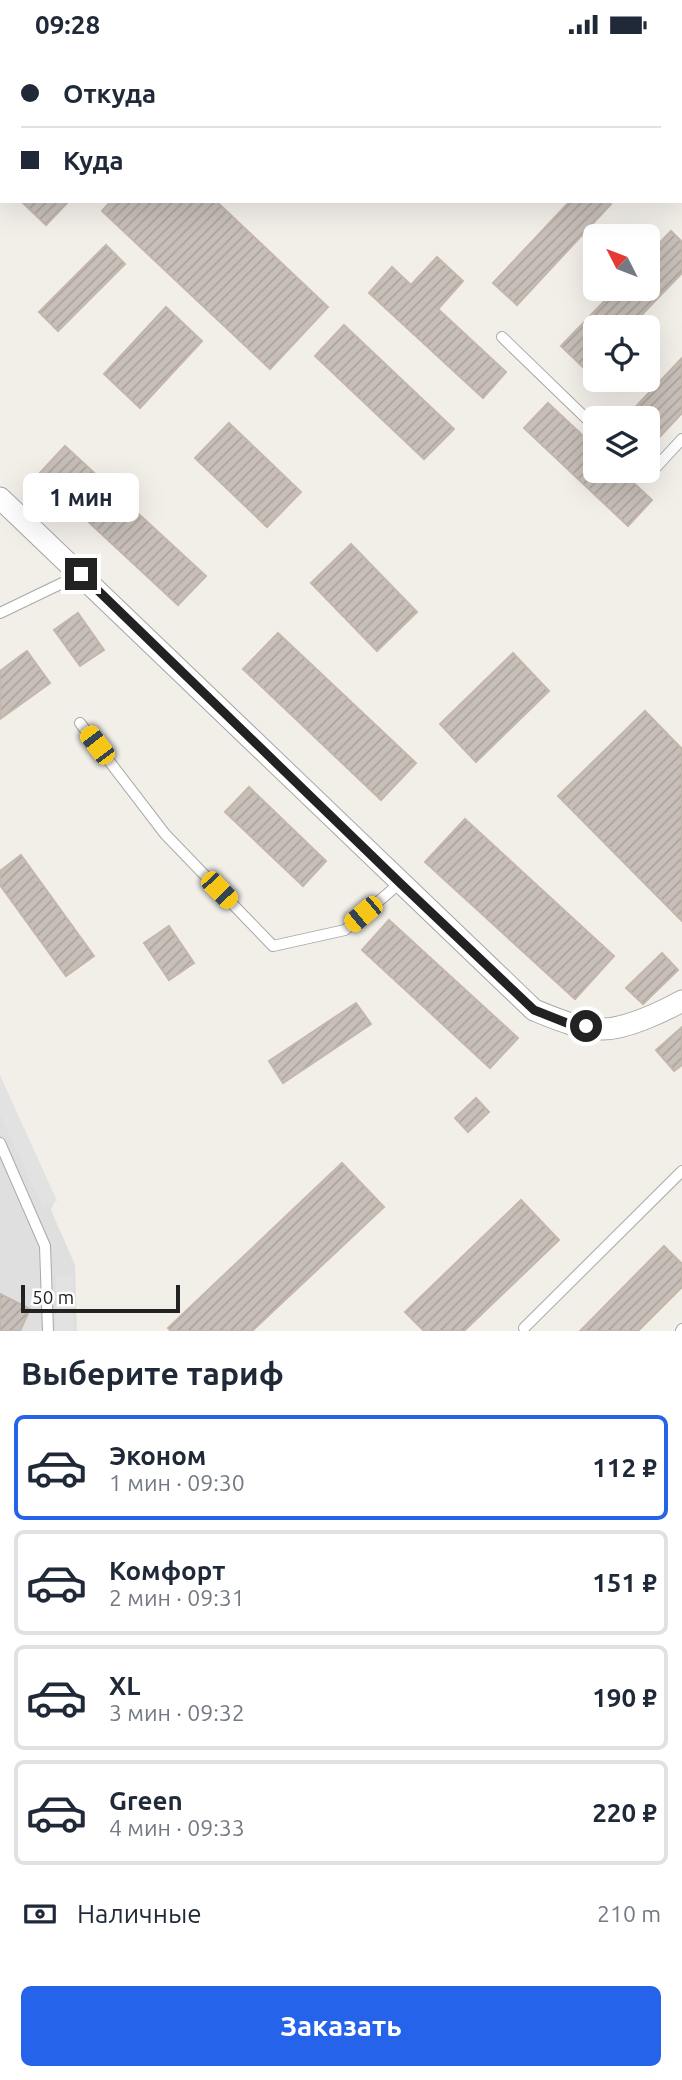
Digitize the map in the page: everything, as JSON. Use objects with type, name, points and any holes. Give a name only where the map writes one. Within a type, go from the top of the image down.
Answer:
[{"type":"street","points":[[0,498],[534,1010],[567,1023],[605,1029],[648,1018],[682,1001]]},
{"type":"lane","points":[[502,337],[583,415]]},
{"type":"lane","points":[[660,463],[682,439]]},
{"type":"lane","points":[[0,613],[81,574]]},
{"type":"lane","points":[[80,723],[165,834],[273,946],[345,930],[400,883]]},
{"type":"lane","points":[[0,1143],[45,1246],[48,1331]]},
{"type":"lane","points":[[524,1328],[682,1171]]},
{"type":"shaded area","points":[[0,1075],[57,1201],[43,1208],[0,1115]]},
{"type":"shaded area","points":[[0,1076],[55,1200],[51,1210],[75,1265],[77,1331],[0,1331]]},
{"type":"shaded area","points":[[56,1275],[73,1275],[73,1331],[56,1331]]},
{"type":"building","points":[[23,203],[67,203],[46,225]]},
{"type":"building","points":[[109,203],[218,203],[328,307],[270,369],[102,211]]},
{"type":"building","points":[[568,203],[610,203],[592,224],[583,224],[583,234],[517,305],[493,283]]},
{"type":"building","points":[[671,231],[682,242],[682,273],[660,296],[660,242]]},
{"type":"building","points":[[106,245],[125,264],[58,331],[39,312]]},
{"type":"building","points":[[437,257],[463,281],[438,309],[506,372],[483,398],[369,293],[392,267],[411,285]]},
{"type":"building","points":[[604,301],[655,301],[642,315],[591,315]]},
{"type":"building","points":[[166,307],[202,341],[140,408],[104,374]]},
{"type":"building","points":[[583,323],[583,367],[561,346]]},
{"type":"building","points":[[344,325],[454,429],[424,459],[315,356]]},
{"type":"building","points":[[682,358],[682,413],[660,436],[660,406],[636,406],[650,392],[660,392],[660,381]]},
{"type":"building","points":[[548,403],[583,436],[583,483],[634,483],[652,500],[628,526],[524,428]]},
{"type":"building","points":[[229,423],[301,492],[267,527],[195,458]]},
{"type":"building","points":[[65,446],[206,576],[178,605],[38,475]]},
{"type":"building","points":[[351,544],[417,612],[377,651],[311,583]]},
{"type":"building","points":[[78,613],[104,650],[80,666],[54,630]]},
{"type":"building","points":[[278,633],[416,763],[381,800],[243,669]]},
{"type":"building","points":[[27,651],[50,683],[0,719],[0,671]]},
{"type":"building","points":[[513,653],[549,691],[476,762],[440,724]]},
{"type":"building","points":[[645,711],[682,749],[682,921],[558,796]]},
{"type":"building","points":[[249,787],[326,861],[303,886],[225,812]]},
{"type":"building","points":[[465,819],[614,956],[575,999],[425,862]]},
{"type":"building","points":[[21,855],[94,956],[66,976],[0,885],[0,871]]},
{"type":"building","points":[[389,920],[518,1038],[490,1068],[362,950]]},
{"type":"building","points":[[169,926],[194,963],[169,980],[144,943]]},
{"type":"building","points":[[662,953],[678,970],[643,1004],[626,988]]},
{"type":"building","points":[[356,1003],[371,1024],[283,1083],[269,1061]]},
{"type":"building","points":[[682,1027],[682,1065],[674,1071],[656,1050]]},
{"type":"building","points":[[476,1098],[489,1112],[468,1132],[455,1118]]},
{"type":"building","points":[[342,1163],[384,1207],[252,1331],[171,1331],[168,1328]]},
{"type":"building","points":[[521,1200],[559,1240],[464,1331],[424,1331],[405,1312]]},
{"type":"building","points":[[664,1246],[682,1264],[682,1287],[638,1331],[580,1331]]},
{"type":"building","points":[[0,1294],[30,1309],[20,1331],[0,1331]]},
{"type":"route","points":[[81,574],[534,1010],[567,1023],[586,1026]]}]
